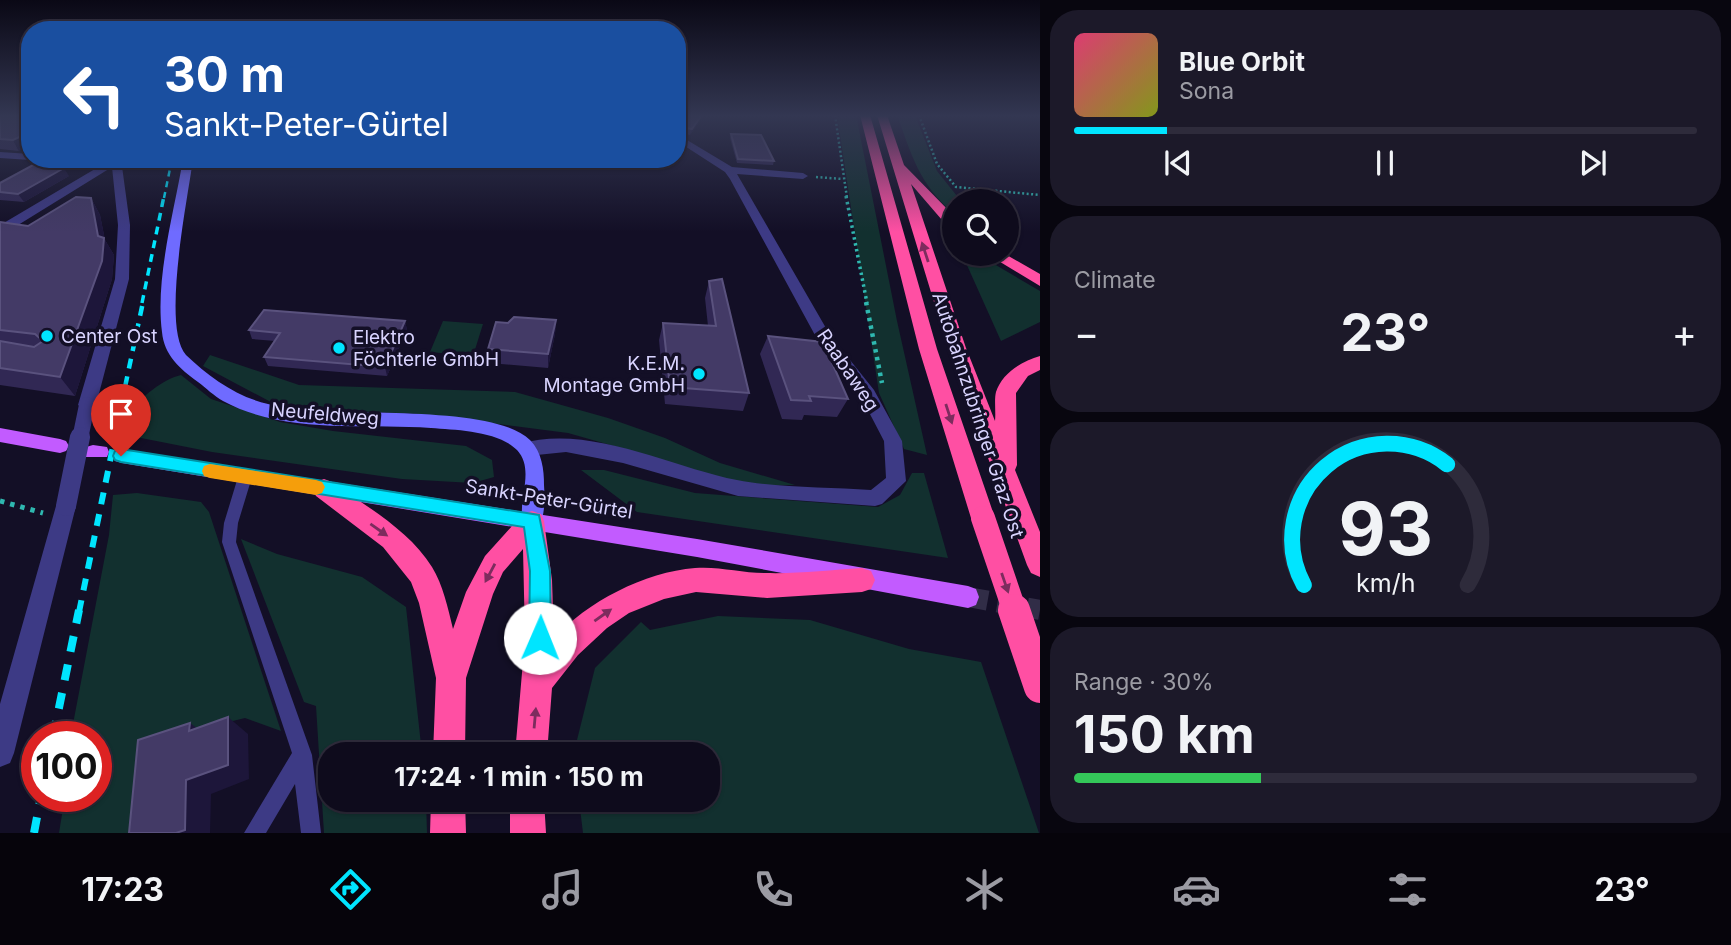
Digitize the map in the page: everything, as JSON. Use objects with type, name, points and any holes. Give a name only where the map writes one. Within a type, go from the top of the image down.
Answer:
[{"type":"highway","name":"Autobahnzubringer Graz Ost","points":[[875,154],[928,349],[1040,687]]},
{"type":"highway","name":"Autobahnzubringer Graz Ost","points":[[894,154],[957,348],[1040,565]]},
{"type":"highway","points":[[897,164],[915,180],[942,212]]},
{"type":"highway","points":[[1015,266],[1040,281]]},
{"type":"highway","points":[[1006,477],[1006,392],[1021,371],[1040,362]]},
{"type":"highway","points":[[324,489],[392,538],[422,575],[433,603],[451,678],[449,742]]},
{"type":"highway","points":[[451,678],[480,592],[494,564],[532,521]]},
{"type":"highway","points":[[532,521],[540,571],[538,681],[532,742]]},
{"type":"highway","points":[[538,681],[568,645],[597,618],[619,604],[664,587],[696,580],[767,586],[862,580]]},
{"type":"highway","points":[[448,812],[449,833]]},
{"type":"highway","points":[[527,812],[528,833]]},
{"type":"main road","points":[[0,435],[60,446]]},
{"type":"main road","name":"Sankt-Peter-Gürtel","points":[[121,456],[697,548],[862,580],[968,597]]},
{"type":"street","name":"Raabaweg","points":[[527,449],[566,446],[623,456],[688,477],[738,488],[875,498],[896,481],[893,440],[869,397],[824,337],[729,170],[703,154]]},
{"type":"street","points":[[0,155],[21,156]]},
{"type":"street","points":[[6,227],[104,168]]},
{"type":"street","points":[[0,753],[65,510],[87,405],[122,279],[124,225],[115,168]]},
{"type":"street","name":"Neufeldweg","points":[[187,168],[167,304],[167,329],[173,349],[209,385],[240,400],[275,412],[310,417],[456,423],[499,433],[527,449]]},
{"type":"street","points":[[729,170],[803,176]]},
{"type":"street","points":[[527,449],[533,464],[535,491],[532,521]]},
{"type":"lane","points":[[245,477],[231,523],[229,542],[302,755],[311,833]]},
{"type":"lane","points":[[254,833],[302,755]]},
{"type":"path","points":[[840,154],[883,388],[869,397]]},
{"type":"path","points":[[933,154],[944,175],[956,187],[1040,195]]},
{"type":"path","points":[[803,176],[844,179]]},
{"type":"path","points":[[0,501],[41,513],[65,510]]},
{"type":"green space","points":[[843,154],[864,154],[927,455],[904,449],[879,393]]},
{"type":"green space","points":[[911,154],[930,154],[937,171],[951,189],[942,189],[942,203],[932,192]]},
{"type":"green space","points":[[967,266],[997,266],[1040,291],[1040,322],[1001,341]]},
{"type":"green space","points":[[443,321],[483,324],[473,356],[430,352]]},
{"type":"green space","points":[[210,355],[299,385],[515,392],[608,418],[665,438],[720,463],[795,485],[728,486],[635,452],[568,433],[419,414],[282,408],[203,366]]},
{"type":"green space","points":[[181,375],[211,399],[280,422],[333,431],[466,446],[492,460],[494,477],[473,483],[402,479],[212,452],[126,435],[130,414],[140,400],[160,385]]},
{"type":"green space","points":[[581,470],[604,470],[695,493],[878,507],[900,495],[912,473],[924,473],[948,558],[637,512]]},
{"type":"green space","points":[[137,493],[201,502],[209,512],[281,731],[245,718],[200,729],[153,833],[59,833],[62,812],[112,812],[112,721],[74,721],[109,535],[113,495]]},
{"type":"green space","points":[[241,539],[277,554],[362,577],[406,607],[421,742],[318,742],[316,706],[304,702]]},
{"type":"green space","points":[[718,616],[810,620],[909,649],[981,662],[1039,833],[583,833],[580,812],[720,812],[720,742],[576,742],[595,668],[641,622],[650,630]]},
{"type":"green space","points":[[323,812],[426,812],[427,833],[324,833]]},
{"type":"building","points":[[737,154],[770,154],[774,161],[738,159]]},
{"type":"building","points":[[28,168],[64,168],[18,194],[0,192],[0,183]]},
{"type":"building","name":"Center Ost","points":[[76,197],[91,198],[98,236],[104,238],[102,261],[60,377],[0,368],[0,341],[34,347],[43,341],[35,334],[0,330],[0,222],[28,226]]},
{"type":"building","points":[[722,279],[749,393],[670,387],[663,323],[716,326],[709,281]]},
{"type":"building","name":"Elektro Föchterle GmbH","points":[[264,310],[405,321],[385,367],[264,357],[280,333],[249,330]]},
{"type":"building","points":[[514,317],[556,320],[548,354],[488,349],[496,322],[508,323]]},
{"type":"building","points":[[768,336],[823,342],[848,399],[809,396],[811,401],[791,400]]},
{"type":"building","points":[[228,717],[228,765],[186,780],[185,830],[176,833],[129,833],[138,740],[190,723],[189,731]]},
{"type":"tunnel","points":[[968,597],[1040,610]]},
{"type":"railway","points":[[164,198],[170,168]]},
{"type":"railway","points":[[142,303],[164,196]]},
{"type":"railway","points":[[114,439],[143,302]]},
{"type":"railway","points":[[79,612],[115,437]]},
{"type":"railway","points":[[56,721],[79,610]]},
{"type":"railway","points":[[34,833],[38,812]]},
{"type":"slow traffic","points":[[210,471],[316,487]]},
{"type":"place","name":"Center Ost","points":[[47,336]]},
{"type":"place","name":"Elektro Föchterle GmbH","points":[[339,348]]},
{"type":"place","name":"K.E.M. Montage GmbH","points":[[699,374]]},
{"type":"route","points":[[121,456],[532,521],[540,571],[540,638]]}]
